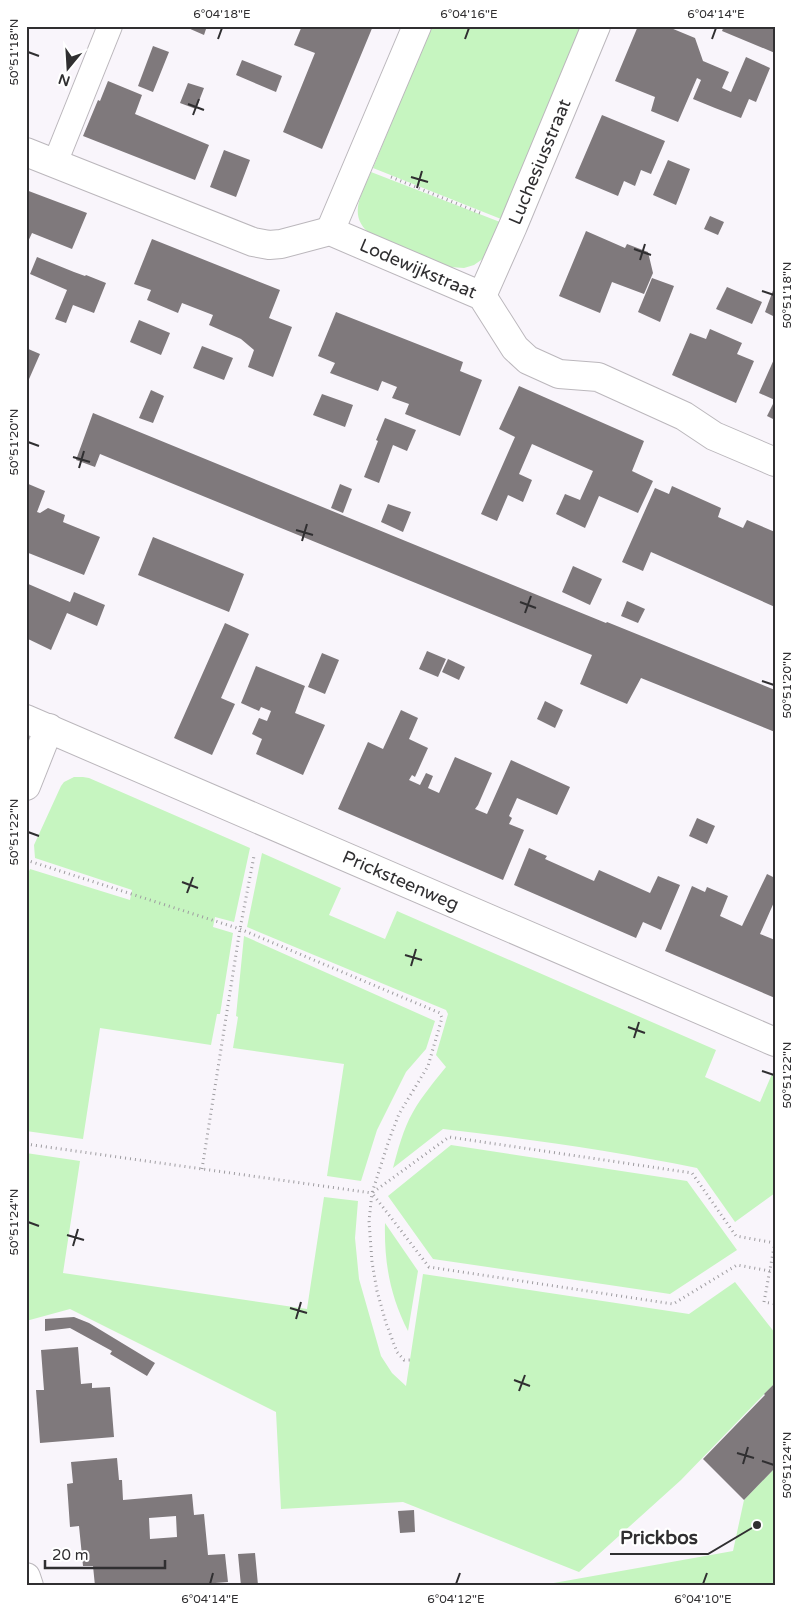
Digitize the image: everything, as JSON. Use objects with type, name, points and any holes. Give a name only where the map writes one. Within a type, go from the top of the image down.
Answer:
[{"type":"street","points":[[26,152],[253,242],[269,245],[281,244],[330,231],[417,26]]},
{"type":"street","name":"Luchesiusstraat","points":[[482,296],[596,26]]},
{"type":"street","name":"Lodewijkstraat","points":[[330,231],[482,296],[515,348],[528,360],[559,374],[598,377],[684,416],[714,436],[775,462]]},
{"type":"street","points":[[26,786],[38,723]]},
{"type":"street","name":"Pricksteenweg","points":[[38,723],[775,1042]]},
{"type":"street","points":[[26,1577],[29,1586]]},
{"type":"lane","points":[[55,163],[110,26]]},
{"type":"path","points":[[360,164],[513,226]]},
{"type":"path","points":[[202,1169],[240,929],[256,847],[266,822]]},
{"type":"path","points":[[26,860],[240,929],[440,1013],[442,1018],[428,1066],[399,1114],[372,1193],[370,1220],[372,1262],[377,1290],[386,1323],[397,1352],[404,1360],[410,1360]]},
{"type":"path","points":[[26,1144],[372,1193],[449,1137],[692,1173],[736,1236],[775,1242],[764,1302],[775,1304]]},
{"type":"path","points":[[372,1193],[429,1267],[673,1304],[737,1265],[770,1270]]},
{"type":"green space","points":[[431,26],[581,26],[501,219],[373,168]]},
{"type":"green space","points":[[371,172],[500,222],[484,258],[474,265],[464,268],[450,267],[373,236],[365,229],[358,214],[360,198]]},
{"type":"green space","points":[[74,777],[89,778],[250,848],[234,922],[215,917],[213,927],[233,933],[220,1014],[217,1014],[211,1045],[100,1028],[83,1139],[26,1131],[26,878],[30,869],[130,900],[132,890],[35,858],[34,845],[61,786],[64,782]]},
{"type":"green space","points":[[262,853],[341,888],[329,915],[385,939],[397,911],[716,1050],[705,1077],[760,1102],[772,1074],[775,1075],[775,1193],[735,1222],[697,1168],[570,1146],[443,1129],[393,1168],[409,1119],[424,1095],[446,1067],[436,1055],[448,1014],[446,1010],[247,927]]},
{"type":"green space","points":[[244,936],[435,1021],[426,1049],[406,1072],[377,1130],[361,1181],[327,1176],[344,1064],[233,1048],[238,1017],[236,1016]]},
{"type":"green space","points":[[451,1145],[687,1181],[737,1250],[670,1294],[433,1259],[388,1196]]},
{"type":"green space","points":[[26,1153],[80,1161],[63,1273],[307,1309],[324,1197],[358,1201],[355,1238],[359,1279],[381,1356],[392,1373],[406,1386],[423,1274],[689,1314],[735,1282],[775,1333],[775,1383],[681,1480],[579,1572],[403,1502],[281,1509],[276,1412],[70,1309],[26,1321]]},
{"type":"green space","points":[[385,1223],[418,1271],[408,1331],[397,1305],[389,1278]]},
{"type":"green space","points":[[775,1468],[775,1586],[537,1586],[733,1551],[744,1500]]},
{"type":"building","points":[[188,26],[207,26],[204,35],[188,28]]},
{"type":"building","points":[[302,26],[373,26],[322,149],[283,132],[315,53],[294,45]]},
{"type":"building","points":[[638,26],[666,26],[695,38],[703,61],[729,72],[722,88],[731,92],[746,57],[770,68],[756,102],[749,99],[741,118],[715,108],[693,99],[701,80],[697,78],[678,122],[651,111],[655,97],[615,81]]},
{"type":"building","points":[[724,26],[775,26],[775,53],[722,31]]},
{"type":"building","points":[[153,46],[169,52],[153,92],[138,86]]},
{"type":"building","points":[[242,60],[282,76],[276,92],[236,75]]},
{"type":"building","points":[[108,81],[142,95],[135,114],[209,145],[195,180],[83,136]]},
{"type":"building","points":[[188,83],[204,88],[196,109],[180,103]]},
{"type":"building","points":[[602,115],[665,141],[651,174],[641,170],[635,186],[624,181],[618,196],[575,178]]},
{"type":"building","points":[[224,150],[250,160],[236,197],[210,187]]},
{"type":"building","points":[[668,160],[690,169],[676,205],[653,195]]},
{"type":"building","points":[[26,190],[87,213],[72,249],[32,233],[26,246]]},
{"type":"building","points":[[710,216],[724,222],[718,235],[704,229]]},
{"type":"building","points":[[586,231],[625,248],[627,244],[648,252],[653,273],[644,294],[612,282],[600,313],[559,296]]},
{"type":"building","points":[[152,239],[280,290],[269,318],[292,327],[273,377],[248,367],[254,350],[241,339],[209,325],[213,315],[182,303],[178,313],[147,300],[151,290],[134,284]]},
{"type":"building","points":[[37,257],[106,283],[94,313],[73,305],[66,323],[55,319],[67,290],[30,274]]},
{"type":"building","points":[[652,278],[674,286],[660,322],[638,312]]},
{"type":"building","points":[[775,285],[775,317],[765,312]]},
{"type":"building","points":[[727,287],[762,302],[752,324],[716,309]]},
{"type":"building","points":[[336,312],[463,362],[460,371],[482,380],[460,436],[405,414],[409,404],[392,398],[397,387],[382,381],[378,391],[330,373],[335,363],[318,356]]},
{"type":"building","points":[[139,320],[170,333],[161,355],[130,342]]},
{"type":"building","points":[[710,329],[742,343],[737,354],[754,361],[736,403],[672,375],[690,333],[706,339]]},
{"type":"building","points":[[202,346],[233,358],[224,380],[193,368]]},
{"type":"building","points":[[26,348],[40,354],[26,386]]},
{"type":"building","points":[[775,357],[775,400],[759,393]]},
{"type":"building","points":[[519,386],[644,441],[632,471],[653,481],[638,513],[599,496],[585,528],[556,514],[565,494],[580,500],[593,471],[532,444],[519,474],[532,480],[523,502],[508,495],[497,521],[481,514],[515,437],[499,429]]},
{"type":"building","points":[[151,390],[164,396],[153,423],[139,418]]},
{"type":"building","points":[[322,394],[353,405],[345,427],[313,415]]},
{"type":"building","points":[[775,400],[775,420],[767,416]]},
{"type":"building","points":[[93,413],[606,623],[775,690],[775,732],[641,678],[627,704],[580,684],[592,655],[100,454],[95,467],[76,460]]},
{"type":"building","points":[[385,418],[416,430],[407,451],[393,445],[379,483],[364,477]]},
{"type":"building","points":[[26,483],[45,491],[37,512],[40,513],[48,508],[65,515],[63,522],[100,537],[84,575],[26,552]]},
{"type":"building","points":[[340,484],[352,489],[343,513],[331,508]]},
{"type":"building","points":[[672,486],[721,508],[718,517],[743,528],[747,520],[775,532],[775,607],[651,552],[643,571],[622,562],[655,488],[669,494]]},
{"type":"building","points":[[388,504],[411,512],[403,532],[381,522]]},
{"type":"building","points":[[153,537],[244,574],[229,612],[138,575]]},
{"type":"building","points":[[573,566],[602,579],[590,605],[562,592]]},
{"type":"building","points":[[26,583],[70,602],[74,592],[105,605],[97,626],[67,613],[51,650],[26,638]]},
{"type":"building","points":[[627,601],[645,609],[638,623],[621,616]]},
{"type":"building","points":[[225,623],[249,634],[221,698],[235,704],[212,755],[174,738]]},
{"type":"building","points":[[427,651],[446,659],[438,677],[419,669]]},
{"type":"building","points":[[322,653],[339,660],[325,694],[308,687]]},
{"type":"building","points":[[448,659],[465,667],[459,680],[442,672]]},
{"type":"building","points":[[256,666],[305,686],[295,713],[325,725],[303,775],[256,754],[262,739],[252,734],[259,718],[267,721],[271,711],[261,707],[259,711],[241,703]]},
{"type":"building","points":[[545,701],[563,710],[555,728],[537,719]]},
{"type":"building","points":[[401,710],[418,718],[409,739],[428,748],[415,777],[412,775],[409,780],[420,785],[426,773],[433,776],[428,788],[439,793],[455,757],[492,773],[475,809],[487,814],[511,760],[570,787],[557,815],[517,798],[509,816],[512,818],[509,824],[524,830],[503,880],[338,809],[368,742],[383,749]]},
{"type":"building","points":[[697,818],[715,826],[707,844],[689,836]]},
{"type":"building","points":[[529,848],[547,856],[545,859],[594,881],[599,870],[650,893],[658,876],[680,885],[661,930],[643,922],[636,938],[514,885]]},
{"type":"building","points":[[767,874],[775,878],[775,900],[760,934],[775,940],[775,998],[665,951],[692,886],[705,892],[707,887],[728,896],[720,916],[742,926]]},
{"type":"building","points":[[74,1317],[89,1323],[155,1363],[147,1376],[110,1354],[112,1351],[70,1328],[45,1331],[45,1319]]},
{"type":"building","points":[[78,1347],[81,1384],[92,1383],[92,1388],[110,1387],[114,1437],[40,1443],[36,1390],[44,1390],[41,1350]]},
{"type":"building","points":[[775,1383],[775,1468],[744,1500],[703,1459]]},
{"type":"building","points":[[117,1458],[119,1480],[122,1480],[123,1500],[192,1494],[194,1515],[204,1514],[208,1555],[225,1554],[228,1582],[177,1586],[95,1586],[93,1566],[83,1566],[79,1526],[70,1527],[67,1484],[73,1483],[71,1462]],"holes":[[[176,1516],[177,1537],[150,1539],[149,1518]]]},
{"type":"building","points":[[414,1510],[415,1532],[400,1533],[398,1511]]},
{"type":"building","points":[[255,1553],[258,1585],[241,1586],[238,1554]]},
{"type":"place","name":"Prickbos","points":[[757,1525]]}]
